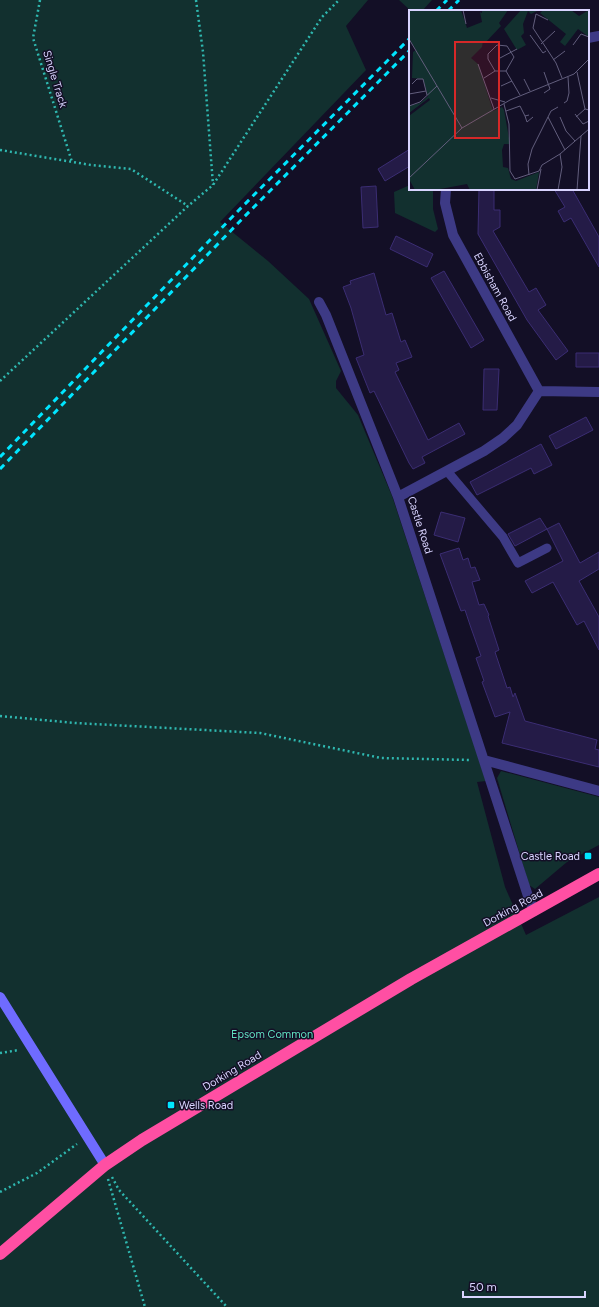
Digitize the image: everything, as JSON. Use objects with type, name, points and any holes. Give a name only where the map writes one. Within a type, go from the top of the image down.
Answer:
[{"type":"highway","name":"Dorking Road","points":[[0,1254],[105,1165],[142,1140],[411,979],[599,874]]},
{"type":"street","points":[[589,38],[599,36]]},
{"type":"street","name":"Ebbisham Road","points":[[446,190],[445,202],[453,235],[539,391]]},
{"type":"street","name":"Castle Road","points":[[319,302],[326,315],[398,497],[534,911]]},
{"type":"street","points":[[398,497],[484,451],[503,438],[517,425],[539,391],[599,392]]},
{"type":"street","points":[[484,760],[599,791]]},
{"type":"street","points":[[0,997],[105,1165]]},
{"type":"lane","points":[[447,471],[503,536],[518,563],[547,548]]},
{"type":"path","name":"Single Track","points":[[40,0],[33,38],[72,162]]},
{"type":"path","points":[[196,0],[202,52],[213,186]]},
{"type":"path","points":[[0,381],[188,206],[213,186],[322,17],[339,0]]},
{"type":"path","points":[[0,150],[131,170],[188,206]]},
{"type":"path","points":[[0,716],[75,723],[260,733],[381,758],[484,760]]},
{"type":"path","points":[[0,1053],[31,1047]]},
{"type":"path","points":[[0,1192],[37,1173],[71,1149],[86,1135]]},
{"type":"path","points":[[105,1165],[146,1307]]},
{"type":"path","points":[[105,1165],[119,1190],[227,1307]]},
{"type":"green space","name":"Epsom Common","points":[[0,0],[368,0],[346,26],[366,70],[220,222],[268,261],[309,299],[341,371],[336,381],[336,388],[358,415],[392,496],[486,781],[477,782],[505,887],[526,935],[599,897],[599,1307],[0,1307]]},
{"type":"green space","points":[[399,0],[432,0],[423,10],[410,10]]},
{"type":"green space","points":[[409,185],[409,190],[433,190],[433,209],[438,229],[435,232],[395,213],[394,192]]},
{"type":"green space","points":[[501,771],[599,797],[599,845],[567,862],[535,889],[529,885],[497,778]]},
{"type":"building","points":[[409,150],[409,167],[385,181],[378,169]]},
{"type":"building","points":[[376,186],[378,227],[363,228],[361,187]]},
{"type":"building","points":[[479,190],[494,190],[494,210],[500,210],[500,227],[493,231],[529,292],[536,288],[546,305],[538,310],[568,351],[556,360],[527,320],[478,234]]},
{"type":"building","points":[[555,190],[573,190],[599,237],[599,267],[571,218],[564,222],[558,211],[565,207]]},
{"type":"building","points":[[396,236],[433,254],[427,267],[390,249]]},
{"type":"building","points":[[444,271],[484,340],[471,348],[431,278]]},
{"type":"building","points":[[374,273],[386,315],[392,313],[401,342],[405,340],[412,357],[396,363],[399,370],[395,372],[428,440],[459,423],[465,434],[422,457],[425,463],[413,469],[374,391],[370,393],[356,358],[364,355],[351,308],[343,287],[351,284],[350,281]]},
{"type":"building","points":[[576,353],[599,353],[599,367],[576,367]]},
{"type":"building","points":[[484,369],[499,369],[497,410],[483,410]]},
{"type":"building","points":[[586,417],[593,430],[556,449],[549,436]]},
{"type":"building","points":[[541,444],[552,465],[534,474],[531,468],[477,495],[470,482]]},
{"type":"building","points":[[441,512],[465,518],[458,542],[434,535]]},
{"type":"building","points":[[540,518],[547,529],[515,546],[508,534]]},
{"type":"building","points":[[559,523],[580,563],[599,552],[599,569],[579,581],[599,617],[599,650],[584,621],[577,625],[553,582],[532,593],[525,581],[563,561],[547,529]]},
{"type":"building","points":[[459,548],[463,560],[468,558],[471,568],[475,567],[480,580],[472,582],[479,605],[484,604],[489,615],[488,616],[499,650],[495,652],[507,688],[510,687],[513,697],[515,693],[525,721],[597,740],[595,749],[599,750],[599,767],[502,743],[510,712],[495,717],[482,682],[484,681],[476,658],[481,656],[465,610],[461,611],[440,554]]},
{"type":"railway","points":[[437,10],[447,0]]},
{"type":"railway","points":[[449,10],[459,0]]},
{"type":"railway","points":[[0,457],[238,211],[409,39]]},
{"type":"railway","points":[[0,469],[244,217],[409,51]]},
{"type":"place","name":"Castle Road","points":[[588,856]]},
{"type":"place","name":"Wells Road","points":[[171,1105]]}]
